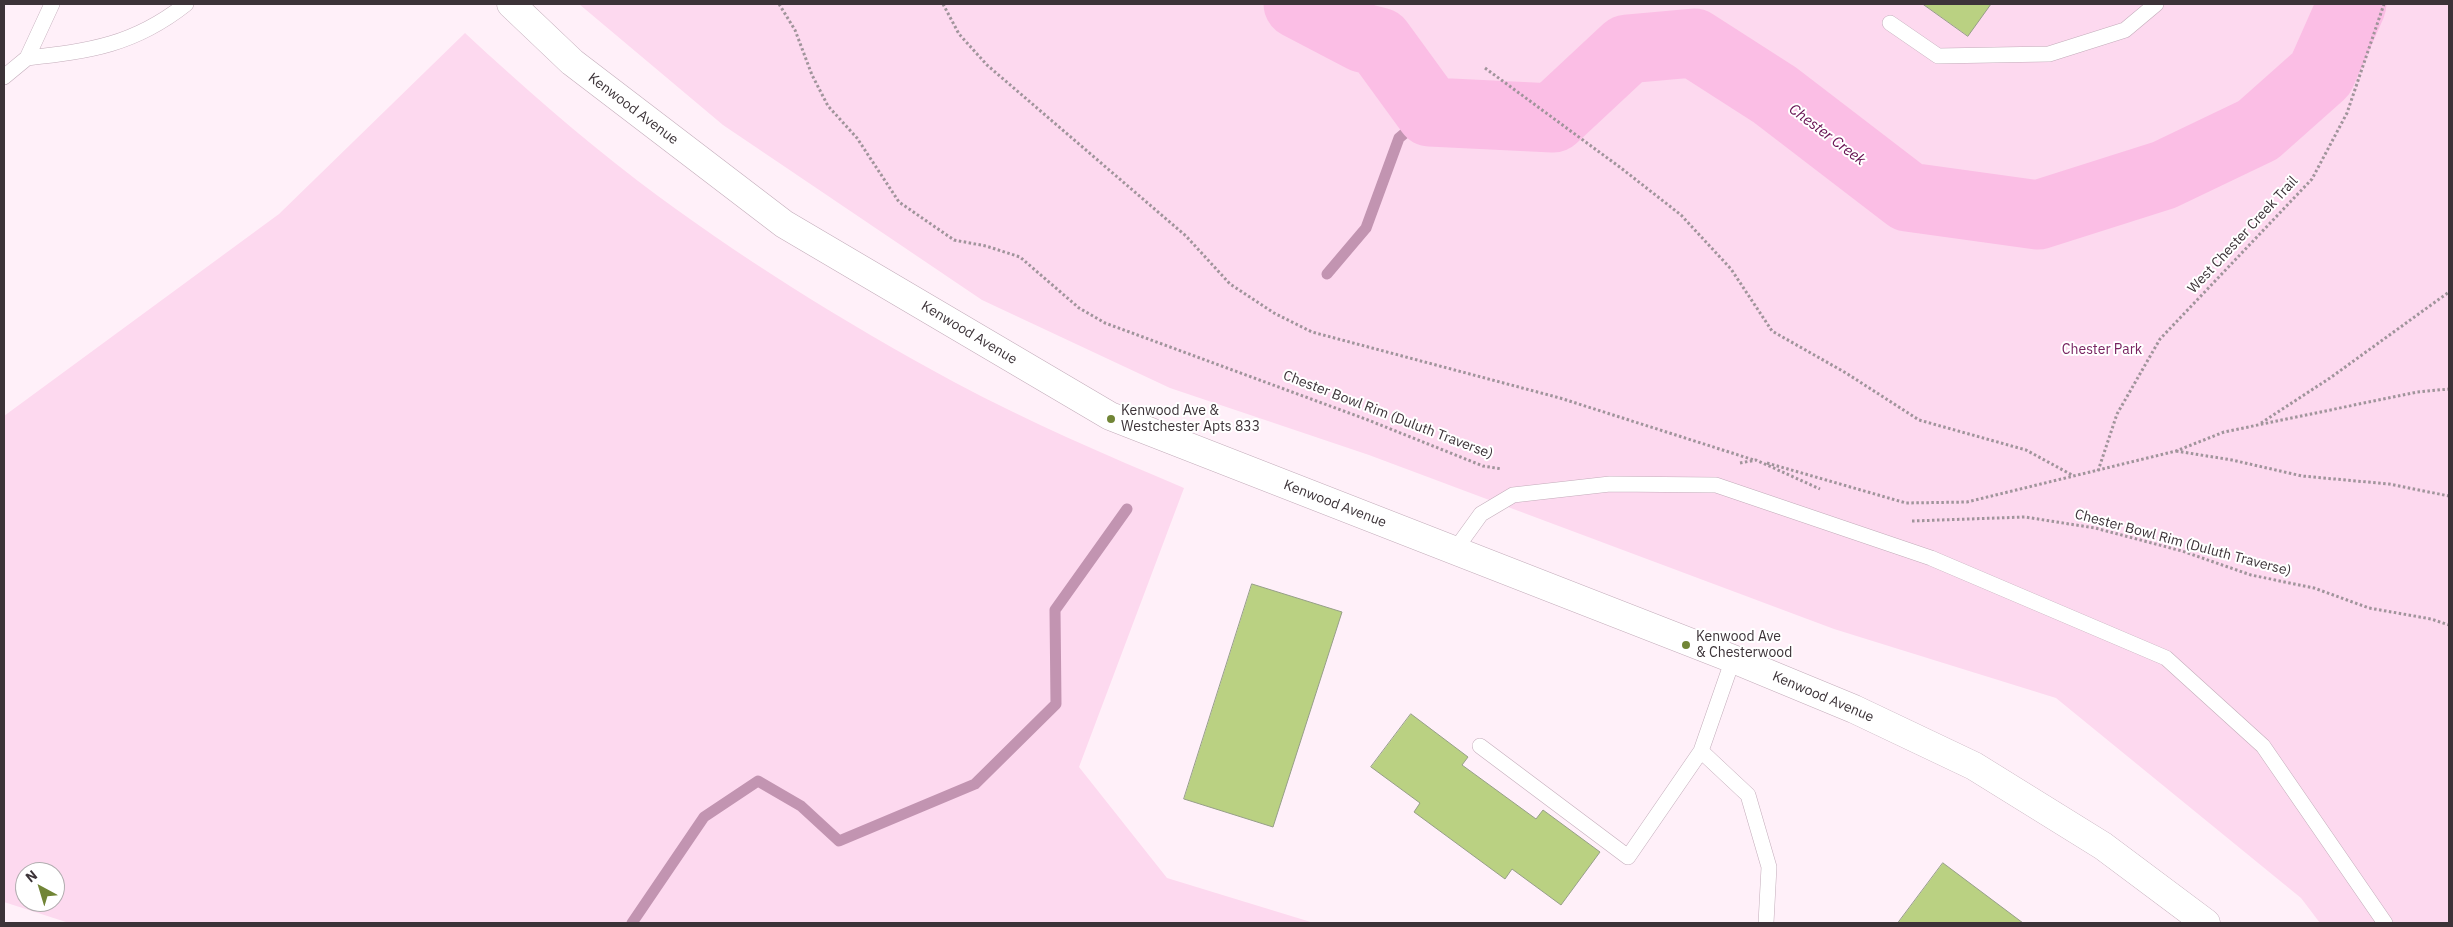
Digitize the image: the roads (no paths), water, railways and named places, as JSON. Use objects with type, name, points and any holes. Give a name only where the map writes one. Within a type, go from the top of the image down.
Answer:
[{"type":"street","name":"Kenwood Avenue","points":[[511,4],[572,62],[784,224],[1110,416],[1733,659],[1854,709],[1974,766],[2103,846],[2206,923]]},
{"type":"lane","points":[[4,77],[27,58],[52,4]]},
{"type":"lane","points":[[27,58],[85,51],[124,41],[165,20],[186,4]]},
{"type":"lane","points":[[1890,23],[1938,56],[2049,54],[2125,30],[2156,4]]},
{"type":"lane","points":[[1455,550],[1481,514],[1513,495],[1610,484],[1716,485],[1931,558],[2166,658],[2263,746],[2385,923]]},
{"type":"lane","points":[[1480,746],[1628,857],[1701,751],[1733,659]]},
{"type":"lane","points":[[1701,751],[1748,795],[1769,867],[1766,923]]},
{"type":"waterway","name":"Chester Creek","points":[[1298,4],[1363,38],[1379,42],[1430,112],[1553,118],[1627,49],[1694,43],[1775,95],[1908,197],[2038,215],[2164,175],[2258,130],[2321,74],[2352,4]]},
{"type":"waterway","points":[[1327,274],[1366,228],[1399,138],[1430,112]]},
{"type":"waterway","points":[[632,923],[704,817],[758,781],[801,806],[839,841],[975,784],[1056,704],[1055,610],[1127,509]]},
{"type":"place","name":"Kenwood Ave & Westchester Apts 833","points":[[1111,419]]},
{"type":"place","name":"Kenwood Ave & Chesterwood","points":[[1686,645]]},
{"type":"park label","name":"Chester Park","points":[[2102,350]]}]
